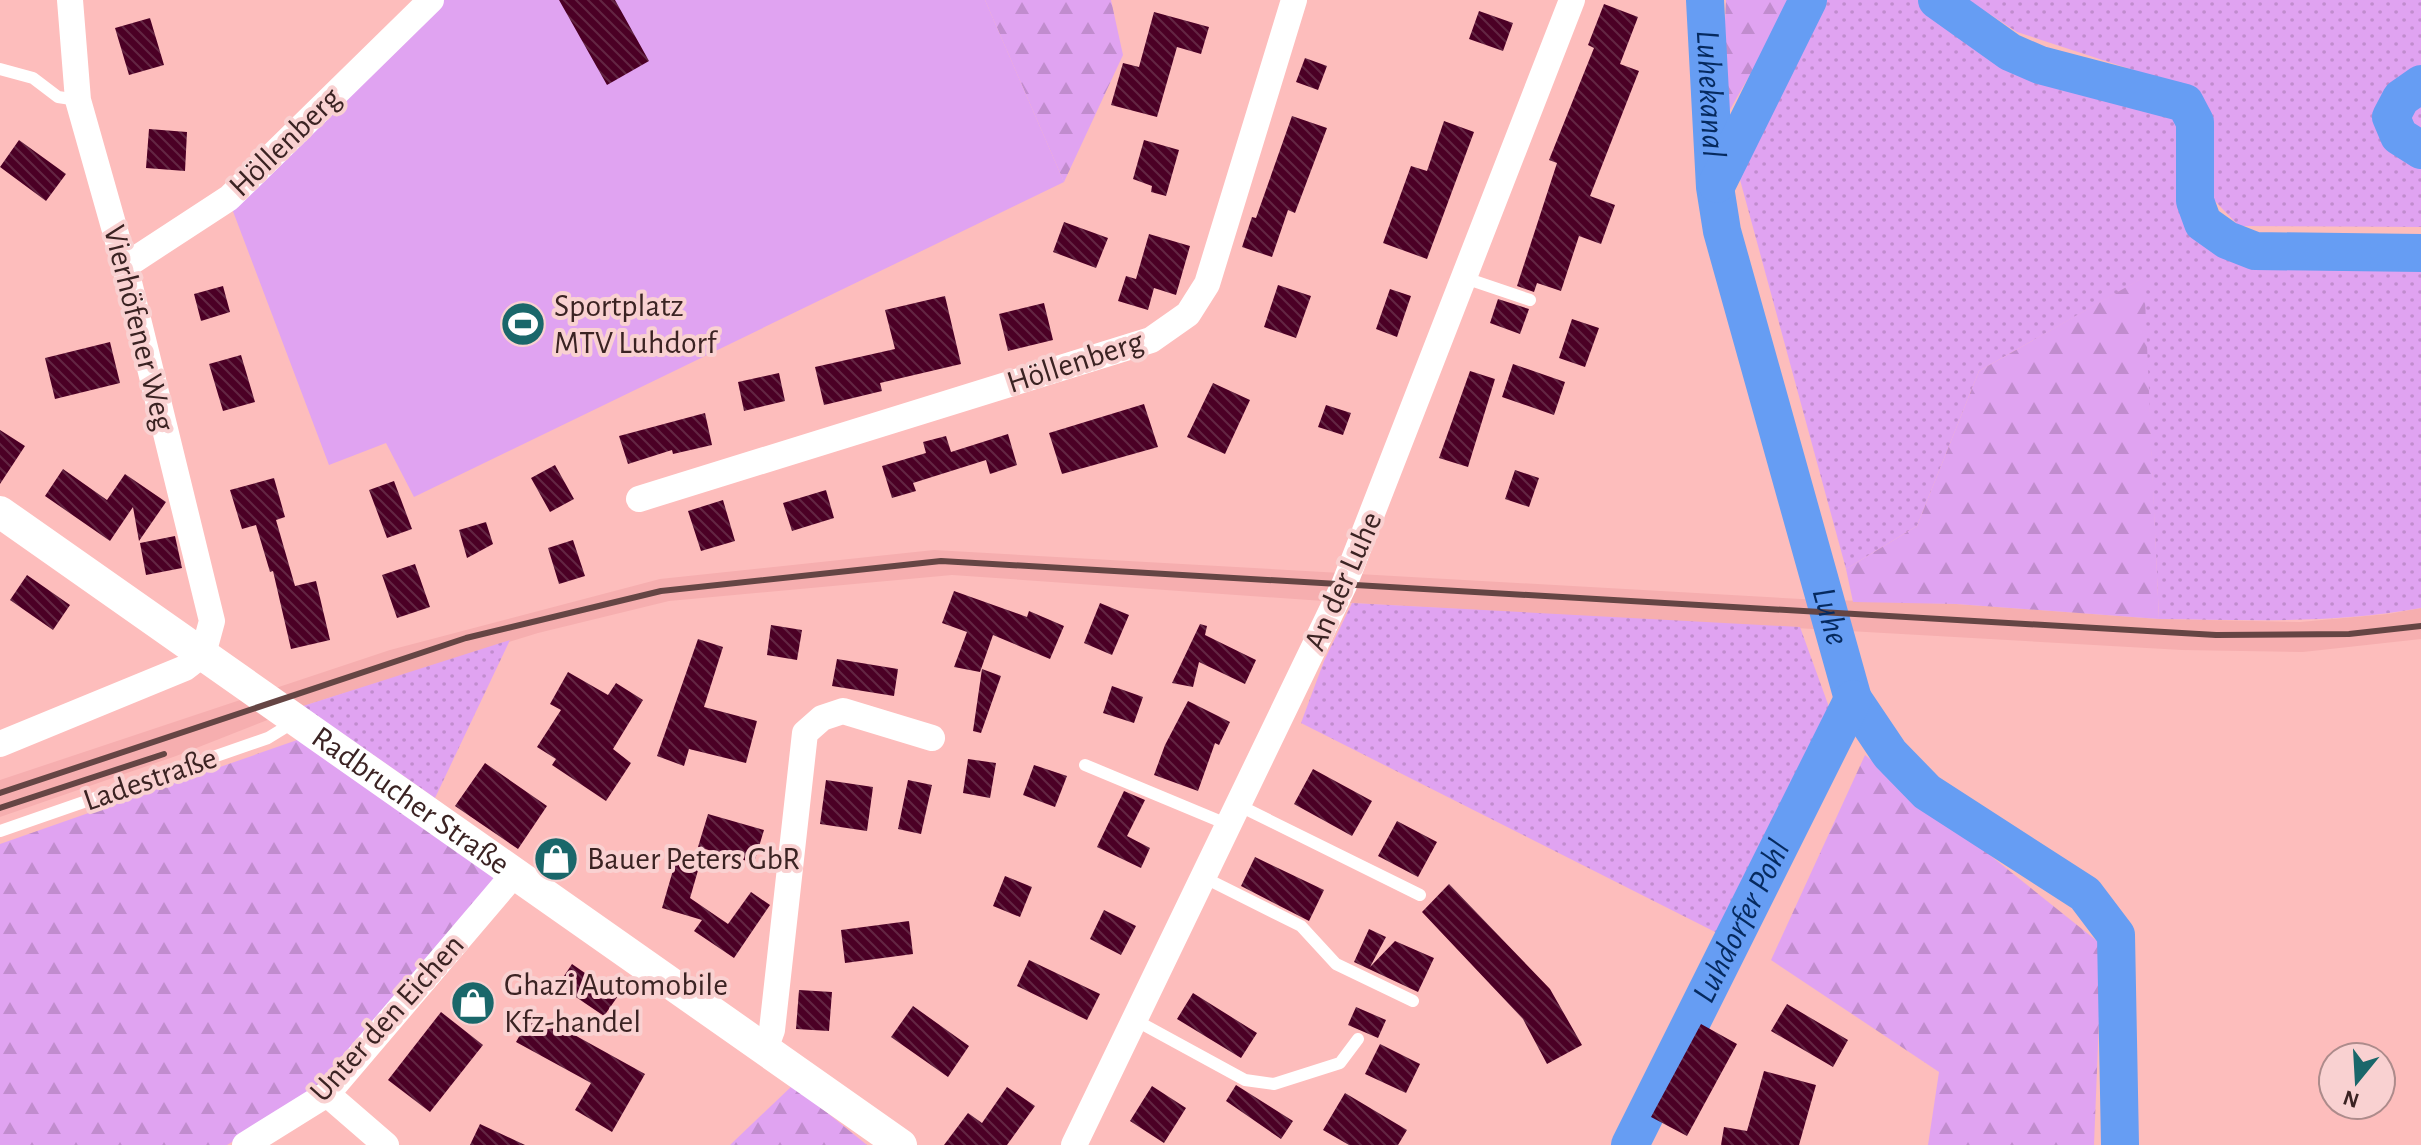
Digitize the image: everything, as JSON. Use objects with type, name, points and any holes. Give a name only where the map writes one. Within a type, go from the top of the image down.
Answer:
[{"type":"street","name":"Vierhöfener Weg","points":[[70,0],[78,100],[125,266],[212,621],[203,654]]},
{"type":"street","name":"Höllenberg","points":[[125,266],[229,198],[431,0]]},
{"type":"street","name":"Höllenberg","points":[[639,499],[1151,340],[1188,314],[1207,284],[1294,0]]},
{"type":"street","name":"An der Luhe","points":[[1074,1145],[1349,572],[1572,0]]},
{"type":"street","name":"Radbrucher Straße","points":[[0,512],[765,1049],[888,1142]]},
{"type":"street","points":[[0,744],[185,668],[203,654]]},
{"type":"street","points":[[765,1049],[772,1030],[805,733],[822,718],[843,711],[932,738]]},
{"type":"street","name":"Unter den Eichen","points":[[245,1145],[327,1094],[515,873]]},
{"type":"street","points":[[327,1094],[386,1145]]},
{"type":"lane","points":[[0,69],[33,78],[58,97],[78,100]]},
{"type":"lane","points":[[1465,278],[1530,300]]},
{"type":"lane","name":"Ladestraße","points":[[0,831],[268,738],[297,720]]},
{"type":"lane","points":[[1085,765],[1233,815],[1420,895]]},
{"type":"lane","points":[[1203,877],[1301,926],[1336,964],[1413,1001]]},
{"type":"lane","points":[[1135,1020],[1245,1080],[1274,1084],[1340,1063],[1358,1039]]},
{"type":"shaded area","points":[[934,550],[1801,599],[1956,604],[2159,619],[2300,622],[2421,608],[2421,639],[2303,652],[2182,650],[1352,603],[952,575],[669,601],[538,633],[303,706],[176,756],[0,817],[0,780],[390,650],[660,579]]},
{"type":"green space","name":"Sportplatz MTV Luhdorf","points":[[442,0],[985,0],[1064,182],[414,497],[386,443],[329,465],[231,206]]},
{"type":"green space","points":[[985,0],[1111,0],[1123,55],[1064,182]]},
{"type":"green space","points":[[1726,0],[1793,0],[1720,127]]},
{"type":"green space","points":[[1821,0],[1921,0],[2027,76],[2167,103],[2186,124],[2189,212],[2208,241],[2246,257],[2421,257],[2421,608],[2323,619],[2159,619],[2143,278],[1979,371],[1917,526],[1846,569],[1736,165],[1791,73]]},
{"type":"green space","points":[[1968,0],[2421,0],[2421,68],[2384,90],[2378,130],[2421,159],[2421,227],[2239,226],[2212,198],[2210,122],[2199,99],[2170,82],[2017,32]]},
{"type":"green space","points":[[2421,96],[2421,142],[2403,131],[2408,102]]},
{"type":"green space","points":[[2144,277],[2159,619],[1956,604],[1853,602],[1846,569],[1917,526],[1979,371]]},
{"type":"green space","points":[[1352,603],[1800,627],[1833,718],[1731,940],[1301,723],[1324,661]]},
{"type":"green space","points":[[510,640],[435,798],[303,706]]},
{"type":"green space","points":[[300,739],[505,876],[327,1085],[227,1145],[0,1145],[0,844]]},
{"type":"green space","points":[[1865,755],[2102,945],[2094,1145],[1928,1145],[1939,1072],[1771,960]]},
{"type":"green space","points":[[793,1085],[867,1145],[730,1145]]},
{"type":"building","points":[[559,0],[615,0],[649,61],[607,85]]},
{"type":"building","points":[[1604,4],[1638,17],[1620,64],[1639,71],[1590,196],[1615,205],[1601,244],[1579,236],[1561,291],[1537,283],[1534,292],[1517,286],[1557,163],[1549,160],[1594,48],[1588,45]]},
{"type":"building","points":[[1479,11],[1513,23],[1503,51],[1469,39]]},
{"type":"building","points":[[1154,12],[1209,27],[1201,54],[1177,47],[1157,117],[1111,105],[1123,63],[1139,67]]},
{"type":"building","points":[[150,18],[164,65],[129,75],[115,28]]},
{"type":"building","points":[[1305,58],[1327,66],[1318,90],[1296,82]]},
{"type":"building","points":[[1292,116],[1327,128],[1295,213],[1288,210],[1272,257],[1242,247],[1252,217],[1256,218]]},
{"type":"building","points":[[1444,121],[1474,132],[1427,259],[1383,243],[1411,166],[1427,171]]},
{"type":"building","points":[[149,129],[187,132],[185,171],[146,168]]},
{"type":"building","points":[[19,140],[66,174],[46,201],[0,167]]},
{"type":"building","points":[[1144,140],[1179,150],[1166,196],[1151,192],[1152,186],[1133,179]]},
{"type":"building","points":[[1064,222],[1108,238],[1096,268],[1053,252]]},
{"type":"building","points":[[1149,234],[1190,246],[1176,295],[1154,288],[1148,310],[1118,301],[1126,276],[1136,279]]},
{"type":"building","points":[[1278,285],[1311,296],[1296,338],[1264,327]]},
{"type":"building","points":[[223,286],[230,312],[201,321],[194,294]]},
{"type":"building","points":[[1390,289],[1411,296],[1397,337],[1376,329]]},
{"type":"building","points":[[945,296],[961,364],[880,383],[882,391],[824,405],[815,367],[895,349],[885,310]]},
{"type":"building","points":[[1498,299],[1529,309],[1520,334],[1490,323]]},
{"type":"building","points":[[1044,303],[1053,340],[1008,351],[999,314]]},
{"type":"building","points":[[1572,319],[1599,328],[1585,367],[1559,358]]},
{"type":"building","points":[[110,342],[120,383],[55,399],[45,358]]},
{"type":"building","points":[[241,355],[255,402],[223,411],[209,364]]},
{"type":"building","points":[[1513,364],[1565,382],[1554,415],[1502,397]]},
{"type":"building","points":[[1470,371],[1495,379],[1468,467],[1439,458]]},
{"type":"building","points":[[779,373],[785,401],[744,411],[738,382]]},
{"type":"building","points":[[1213,383],[1250,400],[1225,454],[1187,437]]},
{"type":"building","points":[[1144,404],[1158,447],[1062,474],[1049,433]]},
{"type":"building","points":[[1326,405],[1351,413],[1343,435],[1318,427]]},
{"type":"building","points":[[705,413],[712,445],[673,454],[672,450],[628,464],[619,436]]},
{"type":"building","points":[[0,430],[25,446],[0,484]]},
{"type":"building","points":[[1008,434],[1017,465],[990,474],[986,460],[913,483],[916,491],[892,498],[882,466],[926,453],[923,442],[946,436],[951,452]]},
{"type":"building","points":[[555,465],[574,499],[550,512],[531,478]]},
{"type":"building","points":[[63,469],[107,500],[125,474],[166,502],[139,541],[133,507],[110,541],[45,496]]},
{"type":"building","points":[[1515,470],[1539,478],[1529,507],[1505,499]]},
{"type":"building","points":[[274,478],[285,517],[276,520],[295,586],[316,581],[330,640],[291,649],[273,571],[270,572],[256,525],[242,529],[230,490]]},
{"type":"building","points":[[394,481],[412,529],[387,538],[369,490]]},
{"type":"building","points":[[826,490],[834,518],[792,531],[783,503]]},
{"type":"building","points":[[723,500],[735,541],[701,551],[688,511]]},
{"type":"building","points":[[486,522],[493,544],[467,558],[459,530]]},
{"type":"building","points":[[175,536],[182,568],[146,575],[140,543]]},
{"type":"building","points":[[573,540],[585,576],[559,584],[548,548]]},
{"type":"building","points":[[415,564],[430,607],[397,618],[382,575]]},
{"type":"building","points":[[27,575],[70,605],[53,630],[10,600]]},
{"type":"building","points":[[954,591],[1027,617],[1029,611],[1064,626],[1050,659],[993,635],[980,672],[954,667],[967,632],[942,623]]},
{"type":"building","points":[[1100,603],[1129,615],[1112,655],[1084,643]]},
{"type":"building","points":[[1200,624],[1207,626],[1205,635],[1256,660],[1245,684],[1199,662],[1193,687],[1172,683]]},
{"type":"building","points":[[771,625],[802,630],[797,660],[767,655]]},
{"type":"building","points":[[698,639],[723,647],[704,707],[757,721],[746,763],[689,749],[684,766],[657,756]]},
{"type":"building","points":[[837,659],[898,669],[894,696],[832,686]]},
{"type":"building","points":[[982,669],[1001,676],[981,733],[973,731]]},
{"type":"building","points":[[568,672],[608,695],[616,683],[643,700],[613,749],[631,763],[606,801],[552,765],[556,759],[537,747],[561,710],[550,704]]},
{"type":"building","points":[[1112,686],[1143,697],[1134,723],[1103,713]]},
{"type":"building","points":[[1188,701],[1230,722],[1219,745],[1215,743],[1198,791],[1154,775],[1165,745]]},
{"type":"building","points":[[968,759],[996,763],[990,798],[963,793]]},
{"type":"building","points":[[485,763],[547,806],[518,849],[455,806]]},
{"type":"building","points":[[1034,765],[1067,776],[1055,807],[1023,795]]},
{"type":"building","points":[[1313,769],[1372,801],[1352,836],[1294,804]]},
{"type":"building","points":[[826,780],[873,787],[867,831],[820,824]]},
{"type":"building","points":[[908,780],[932,785],[921,834],[898,829]]},
{"type":"building","points":[[1124,791],[1145,800],[1127,836],[1150,848],[1141,868],[1097,847]]},
{"type":"building","points":[[708,814],[764,830],[754,863],[698,847]]},
{"type":"building","points":[[1397,821],[1437,842],[1418,877],[1378,856]]},
{"type":"building","points":[[1255,857],[1324,890],[1309,921],[1241,886]]},
{"type":"building","points":[[676,860],[699,867],[690,898],[728,924],[751,892],[770,905],[734,958],[694,931],[702,920],[662,908]]},
{"type":"building","points":[[1005,876],[1032,887],[1020,917],[993,906]]},
{"type":"building","points":[[1449,884],[1550,989],[1582,1045],[1547,1064],[1523,1019],[1422,912]]},
{"type":"building","points":[[1104,910],[1136,926],[1121,955],[1090,939]]},
{"type":"building","points":[[909,921],[913,954],[845,963],[841,930]]},
{"type":"building","points":[[1369,929],[1386,937],[1370,967],[1395,941],[1434,958],[1418,992],[1354,962]]},
{"type":"building","points":[[1029,960],[1100,994],[1087,1020],[1017,986]]},
{"type":"building","points":[[572,964],[618,996],[604,1016],[558,985]]},
{"type":"building","points":[[799,990],[832,992],[829,1031],[796,1029]]},
{"type":"building","points":[[1193,993],[1257,1033],[1241,1058],[1177,1019]]},
{"type":"building","points":[[1787,1004],[1848,1040],[1833,1067],[1771,1031]]},
{"type":"building","points":[[913,1006],[969,1046],[948,1077],[891,1037]]},
{"type":"building","points":[[1356,1007],[1386,1020],[1378,1038],[1348,1025]]},
{"type":"building","points":[[441,1012],[483,1045],[430,1112],[388,1080]]},
{"type":"building","points":[[533,1012],[645,1074],[612,1132],[575,1110],[591,1083],[516,1042]]},
{"type":"building","points":[[1701,1024],[1737,1044],[1687,1136],[1651,1117]]},
{"type":"building","points":[[1380,1044],[1420,1064],[1406,1093],[1365,1074]]},
{"type":"building","points":[[1764,1071],[1816,1085],[1799,1145],[1721,1145],[1724,1127],[1747,1131]]},
{"type":"building","points":[[1236,1085],[1293,1121],[1281,1139],[1226,1101]]},
{"type":"building","points":[[1152,1086],[1186,1108],[1164,1143],[1130,1121]]},
{"type":"building","points":[[1007,1087],[1035,1106],[1007,1145],[944,1145],[968,1113],[982,1123]]},
{"type":"building","points":[[1345,1093],[1407,1130],[1398,1145],[1349,1145],[1323,1130]]},
{"type":"building","points":[[480,1124],[525,1145],[470,1145]]},
{"type":"waterway","name":"Luhe","points":[[1705,0],[1715,187],[1722,231],[1853,699],[1890,754],[1927,792],[2085,894],[2116,935],[2120,1145]]},
{"type":"waterway","name":"Luhe","points":[[1717,184],[1808,0]]},
{"type":"waterway","points":[[1937,0],[2010,52],[2040,65],[2185,103],[2195,122],[2195,201],[2203,223],[2227,240],[2255,251],[2421,253]]},
{"type":"waterway","points":[[2421,84],[2401,98],[2391,117],[2399,136],[2421,150]]},
{"type":"waterway","name":"Luhdorfer Pohl","points":[[1630,1145],[1853,699]]},
{"type":"railway","points":[[0,793],[466,638],[661,591],[941,561],[2216,635],[2349,634],[2421,626]]},
{"type":"railway","points":[[0,808],[164,754]]},
{"type":"place","name":"Sportplatz MTV Luhdorf","points":[[523,324]]},
{"type":"place","name":"Bauer Peters GbR","points":[[556,859]]},
{"type":"place","name":"Ghazi Automobile Kfz-handel","points":[[473,1003]]},
{"type":"water label","name":"Luhekanal","points":[[1710,93]]}]
